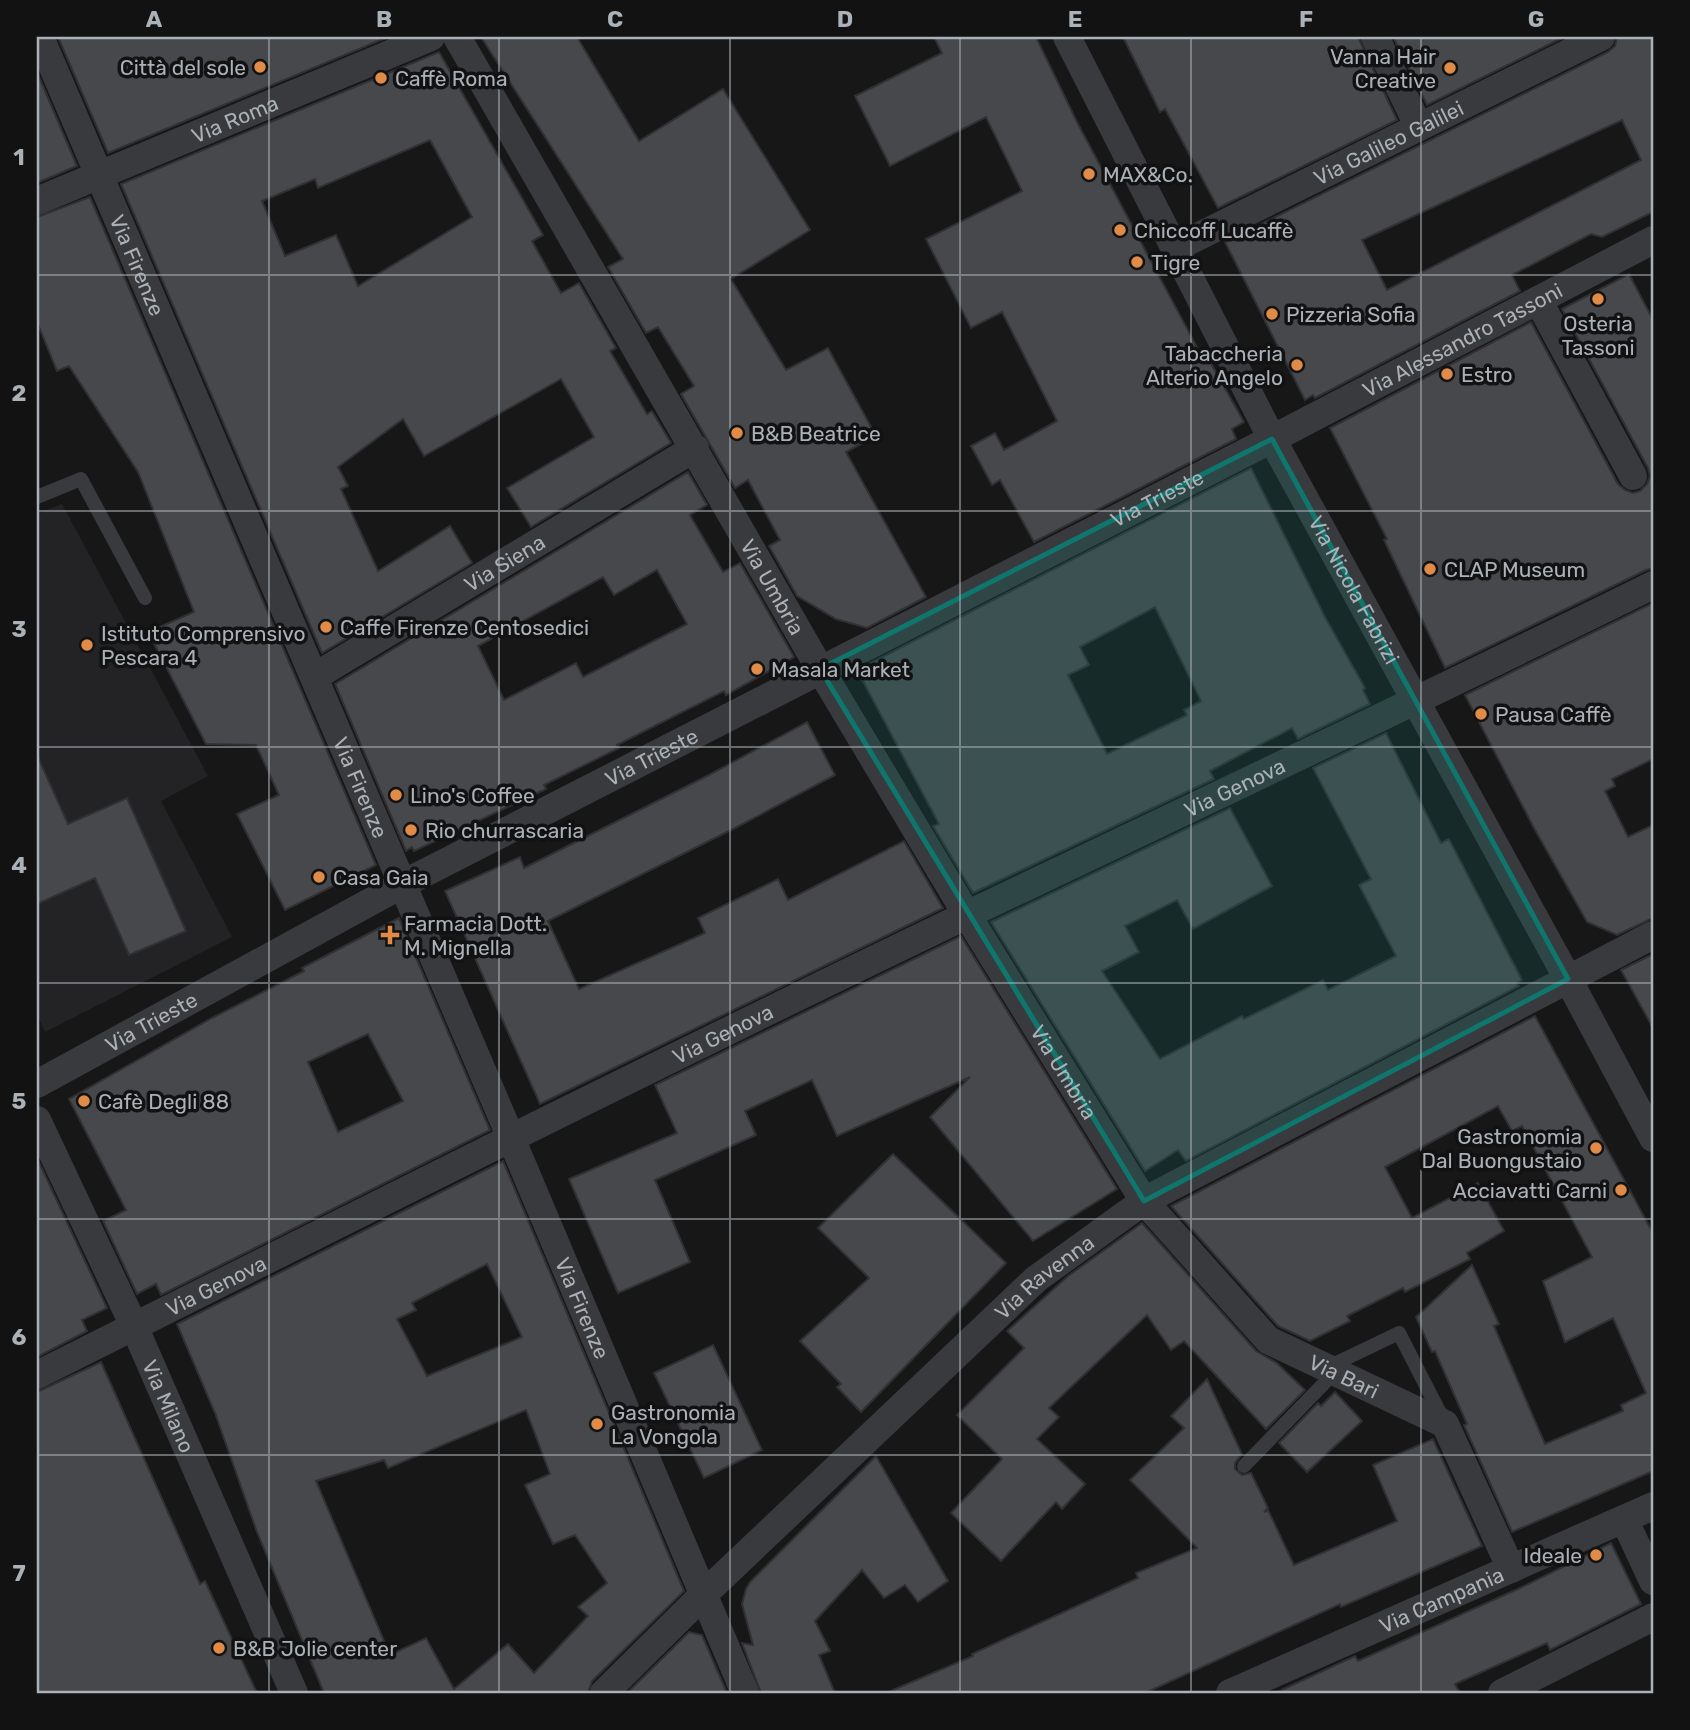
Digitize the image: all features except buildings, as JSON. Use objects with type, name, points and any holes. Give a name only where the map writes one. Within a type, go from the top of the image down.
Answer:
[{"type":"street","name":"Via Firenze","points":[[40,37],[403,884],[745,1693]]},
{"type":"street","name":"Via Roma","points":[[37,201],[431,37]]},
{"type":"street","name":"Via Umbria","points":[[457,37],[820,670],[967,915],[1144,1201]]},
{"type":"street","name":"Via Nicola Fabrizi","points":[[1067,37],[1272,439],[1653,1138]]},
{"type":"street","points":[[1375,37],[1419,127]]},
{"type":"street","name":"Via Galileo Galilei","points":[[1175,247],[1601,37]]},
{"type":"street","name":"Via Alessandro Tassoni","points":[[1272,439],[1653,240]]},
{"type":"street","points":[[1538,300],[1633,476]]},
{"type":"street","name":"Via Trieste","points":[[37,1084],[403,884],[1272,439]]},
{"type":"street","name":"Via Siena","points":[[314,677],[695,448]]},
{"type":"street","name":"Via Genova","points":[[37,1375],[511,1138],[967,915],[1415,703],[1653,585]]},
{"type":"street","name":"Via Ravenna","points":[[604,1693],[1035,1279],[1144,1201],[1653,935]]},
{"type":"street","name":"Via Milano","points":[[37,1120],[134,1326],[294,1693]]},
{"type":"street","name":"Via Bari","points":[[1144,1201],[1268,1340],[1446,1424]]},
{"type":"street","points":[[1446,1424],[1511,1569]]},
{"type":"street","name":"Via Campania","points":[[1230,1693],[1653,1506]]},
{"type":"street","points":[[1624,1519],[1653,1581]]},
{"type":"street","points":[[1502,1693],[1653,1616]]},
{"type":"lane","points":[[37,497],[81,479],[145,598]]},
{"type":"lane","points":[[1244,1466],[1330,1370],[1399,1333],[1446,1424]]},
{"type":"highlighted area","points":[[1272,439],[1568,979],[1144,1201],[820,669]]},
{"type":"shaded area","name":"Istituto Comprensivo Pescara 4","points":[[62,504],[208,776],[161,801],[232,937],[45,1032],[37,1014],[37,514]]},
{"type":"place","name":"Città del sole","points":[[260,67]]},
{"type":"place","name":"Vanna Hair Creative","points":[[1450,68]]},
{"type":"place","name":"Caffè Roma","points":[[381,78]]},
{"type":"place","name":"MAX&Co.","points":[[1089,174]]},
{"type":"place","name":"Chiccoff Lucaffè","points":[[1120,230]]},
{"type":"place","name":"Tigre","points":[[1137,262]]},
{"type":"place","name":"Osteria Tassoni","points":[[1598,299]]},
{"type":"place","name":"Pizzeria Sofia","points":[[1272,314]]},
{"type":"place","name":"Tabaccheria Alterio Angelo","points":[[1297,365]]},
{"type":"place","name":"Estro","points":[[1447,374]]},
{"type":"place","name":"B&B Beatrice","points":[[737,433]]},
{"type":"place","name":"CLAP Museum","points":[[1430,569]]},
{"type":"place","name":"Caffe Firenze Centosedici","points":[[326,627]]},
{"type":"place","name":"Istituto Comprensivo Pescara 4","points":[[87,645]]},
{"type":"place","name":"Masala Market","points":[[757,669]]},
{"type":"place","name":"Pausa Caffè","points":[[1481,714]]},
{"type":"place","name":"Lino's Coffee","points":[[396,795]]},
{"type":"place","name":"Rio churrascaria","points":[[411,830]]},
{"type":"place","name":"Casa Gaia","points":[[319,877]]},
{"type":"place","name":"Farmacia Dott. M. Mignella","points":[[390,935]]},
{"type":"place","name":"Cafè Degli 88","points":[[84,1101]]},
{"type":"place","name":"Gastronomia Dal Buongustaio","points":[[1596,1148]]},
{"type":"place","name":"Acciavatti Carni","points":[[1621,1190]]},
{"type":"place","name":"Gastronomia La Vongola","points":[[597,1424]]},
{"type":"place","name":"Ideale","points":[[1596,1555]]},
{"type":"place","name":"B&B Jolie center","points":[[219,1648]]}]
